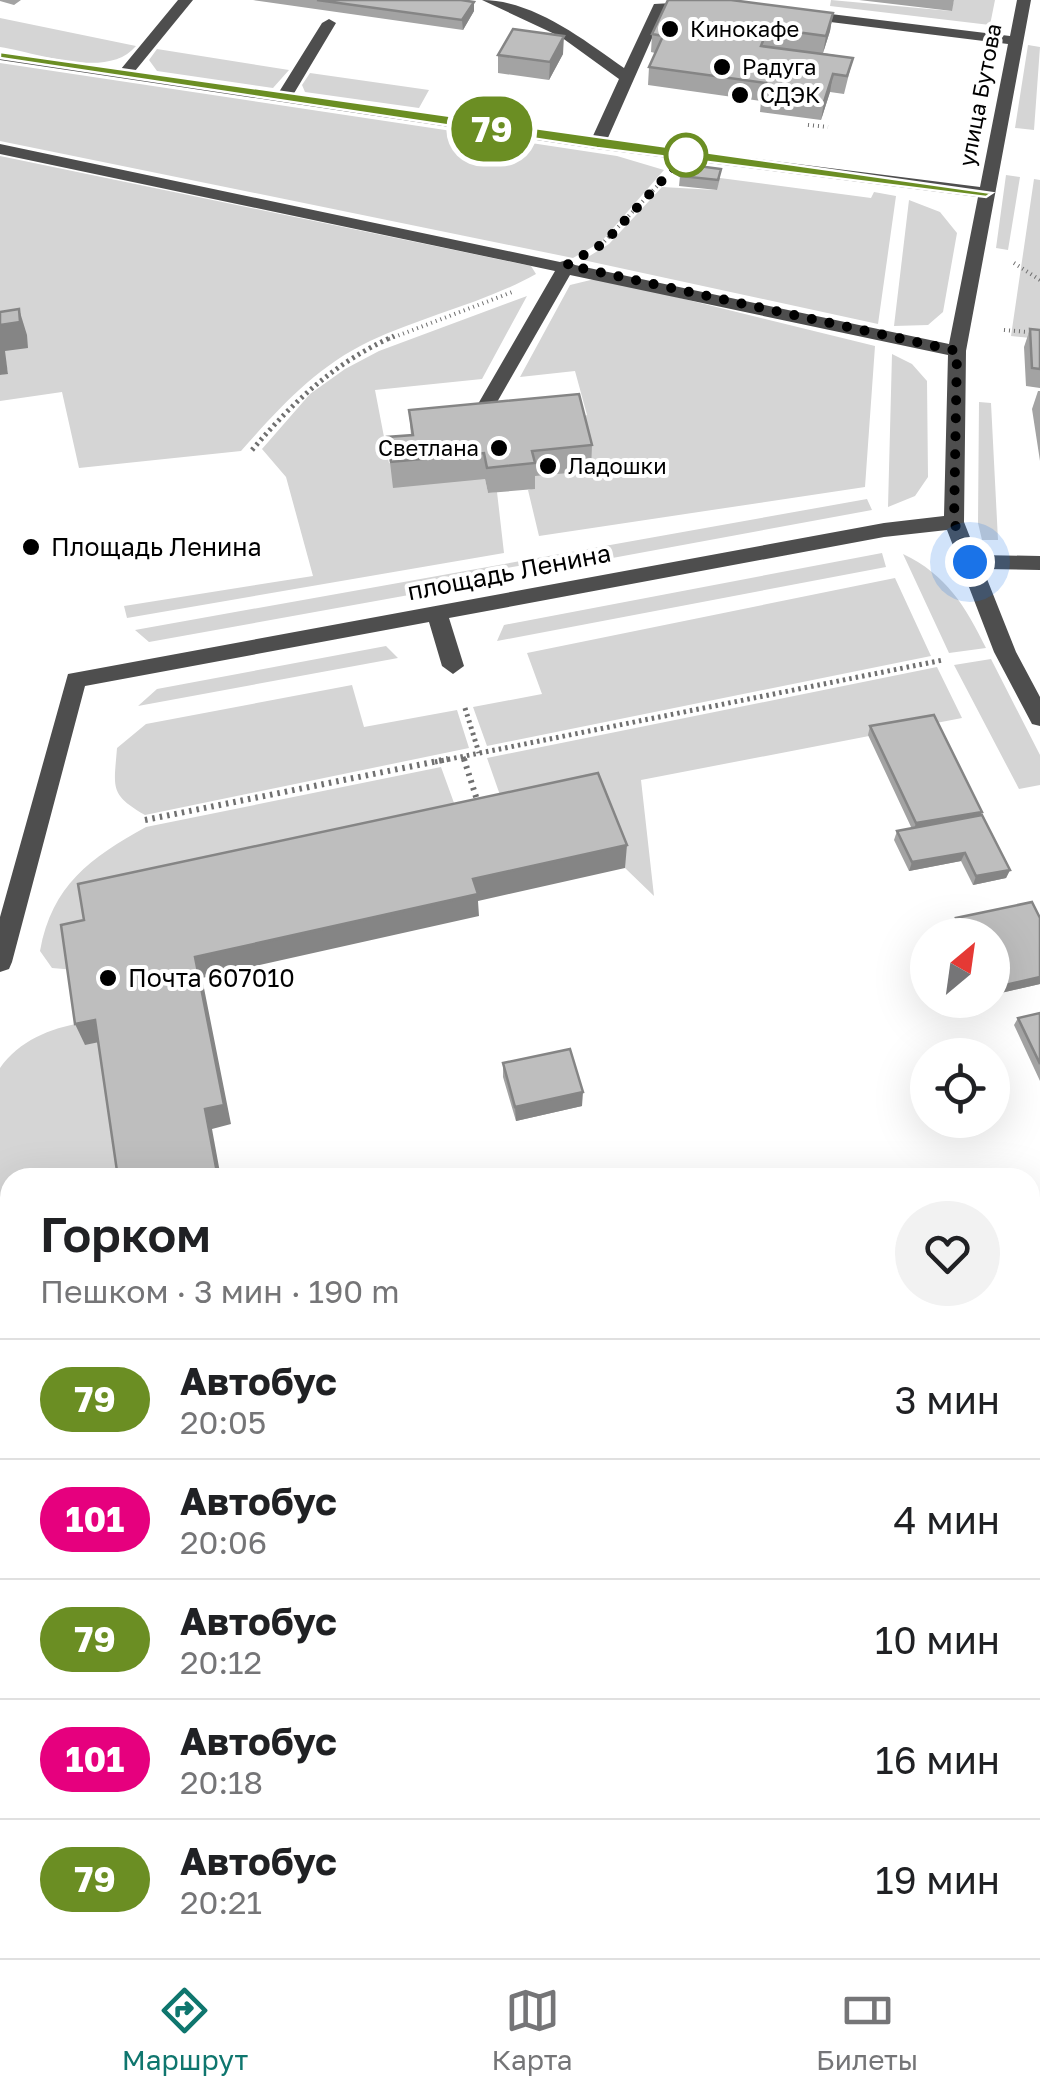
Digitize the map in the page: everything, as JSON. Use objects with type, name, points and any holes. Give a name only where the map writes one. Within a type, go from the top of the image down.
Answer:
[{"type":"street","points":[[124,75],[186,0]]},
{"type":"street","points":[[489,0],[566,34],[626,77]]},
{"type":"street","name":"улица Бутова","points":[[1024,0],[957,351],[954,522],[1005,652],[1040,718]]},
{"type":"street","points":[[597,144],[655,4],[719,2],[738,7]]},
{"type":"street","points":[[777,12],[1016,41]]},
{"type":"street","points":[[283,98],[329,23]]},
{"type":"street","points":[[0,56],[597,144],[986,193]]},
{"type":"street","points":[[0,149],[567,265],[957,351]]},
{"type":"street","points":[[487,404],[567,265]]},
{"type":"street","name":"площадь Ленина","points":[[0,962],[76,680],[884,530],[954,522]]},
{"type":"street","points":[[970,562],[1040,563]]},
{"type":"street","points":[[437,614],[453,666]]},
{"type":"path","points":[[808,125],[828,127]]},
{"type":"path","points":[[252,450],[304,392],[372,346],[534,286],[604,243],[668,175]]},
{"type":"path","points":[[1014,263],[1040,280]]},
{"type":"path","points":[[1004,330],[1040,333]]},
{"type":"path","points":[[145,820],[943,660]]},
{"type":"path","points":[[465,708],[479,753]]},
{"type":"path","points":[[463,756],[480,808]]},
{"type":"shaded area","points":[[831,0],[951,11],[954,0],[995,0],[990,25],[830,6]]},
{"type":"shaded area","points":[[0,18],[136,46],[124,56],[108,61],[52,58],[0,47]]},
{"type":"shaded area","points":[[1028,45],[1040,47],[1034,130],[1015,128]]},
{"type":"shaded area","points":[[157,49],[289,70],[273,88],[157,71],[149,60]]},
{"type":"shaded area","points":[[0,63],[617,156],[664,170],[601,242],[573,258],[0,141]]},
{"type":"shaded area","points":[[310,73],[429,90],[419,108],[305,92],[302,85]]},
{"type":"shaded area","points":[[0,156],[531,266],[536,274],[351,351],[300,389],[241,451],[79,468],[62,392],[0,401],[0,375],[8,373],[0,332]]},
{"type":"shaded area","points":[[1006,175],[1020,177],[1008,250],[996,248]]},
{"type":"shaded area","points":[[720,178],[871,198],[874,192],[896,196],[878,324],[583,260],[609,244],[662,187],[716,190]]},
{"type":"shaded area","points":[[1034,179],[1040,180],[1040,339],[1011,336]]},
{"type":"shaded area","points":[[909,200],[940,212],[957,233],[943,312],[928,325],[894,326]]},
{"type":"shaded area","points":[[599,278],[875,346],[865,487],[539,536],[528,490],[534,488],[531,477],[578,419],[587,415],[575,371],[520,377],[570,285]]},
{"type":"shaded area","points":[[527,296],[482,379],[375,390],[389,463],[485,479],[488,493],[497,492],[504,553],[127,618],[124,606],[313,576],[286,477],[262,449],[310,394],[345,369],[379,351]]},
{"type":"shaded area","points":[[892,354],[912,364],[927,381],[928,477],[915,496],[888,507]]},
{"type":"shaded area","points":[[979,402],[991,403],[998,540],[982,540],[978,523]]},
{"type":"shaded area","points":[[867,499],[872,510],[569,566],[553,560],[500,569],[492,580],[149,642],[135,630]]},
{"type":"shaded area","points":[[882,553],[886,567],[497,641],[504,625]]},
{"type":"shaded area","points":[[903,554],[932,572],[953,593],[986,648],[949,653]]},
{"type":"shaded area","points":[[895,578],[931,656],[487,746],[473,707],[542,694],[527,653]]},
{"type":"shaded area","points":[[386,646],[398,658],[138,706],[157,689]]},
{"type":"shaded area","points":[[991,659],[1040,755],[1040,785],[1019,789],[954,665]]},
{"type":"shaded area","points":[[937,667],[962,718],[641,780],[654,896],[625,868],[596,797],[507,815],[487,758]]},
{"type":"shaded area","points":[[352,685],[364,727],[457,710],[469,748],[145,815],[116,789],[117,748],[146,724]]},
{"type":"shaded area","points":[[441,767],[462,825],[75,970],[52,968],[40,951],[54,908],[76,876],[146,827]]},
{"type":"shaded area","points":[[82,1023],[104,1041],[124,1168],[0,1168],[0,1068],[16,1050],[58,1028]]},
{"type":"building","points":[[317,0],[461,0],[474,2],[462,20]]},
{"type":"building","name":"Радуга","points":[[668,0],[731,0],[833,13],[826,36],[768,28],[761,46],[853,58],[847,76],[833,74],[824,102],[762,94],[766,83],[649,67],[663,36],[652,34]]},
{"type":"building","points":[[513,29],[564,36],[550,62],[498,55]]},
{"type":"building","points":[[683,164],[721,169],[718,180],[680,176]]},
{"type":"building","points":[[19,309],[20,322],[0,325],[0,312]]},
{"type":"building","points":[[1030,329],[1040,330],[1040,369],[1032,368]]},
{"type":"building","points":[[579,394],[592,445],[532,451],[535,463],[487,468],[484,453],[391,462],[387,437],[413,435],[409,410]]},
{"type":"building","points":[[934,715],[982,812],[916,823],[870,726]]},
{"type":"building","points":[[598,773],[627,845],[473,879],[478,894],[195,957],[224,1105],[205,1109],[216,1168],[117,1168],[95,1020],[75,1024],[61,925],[84,920],[78,884]]},
{"type":"building","points":[[982,815],[1010,870],[976,876],[965,853],[912,862],[897,831]]},
{"type":"building","points":[[1032,902],[1040,918],[1040,977],[1010,984],[1010,918],[956,918]]},
{"type":"building","points":[[1040,1013],[1040,1064],[1018,1018]]},
{"type":"building","points":[[570,1049],[583,1092],[515,1107],[503,1063]]},
{"type":"bus line","name":"79","points":[[0,56],[597,144],[986,193]]},
{"type":"place","name":"Кинокафе","points":[[670,29]]},
{"type":"place","name":"Радуга","points":[[722,67]]},
{"type":"place","name":"СДЭК","points":[[740,95]]},
{"type":"place","name":"Светлана","points":[[499,448]]},
{"type":"place","name":"Ладошки","points":[[548,466]]},
{"type":"place","name":"Площадь Ленина","points":[[31,547]]},
{"type":"place","name":"Почта 607010","points":[[108,978]]},
{"type":"route","points":[[686,155],[604,243],[567,265],[957,351],[954,522],[970,562]]}]
